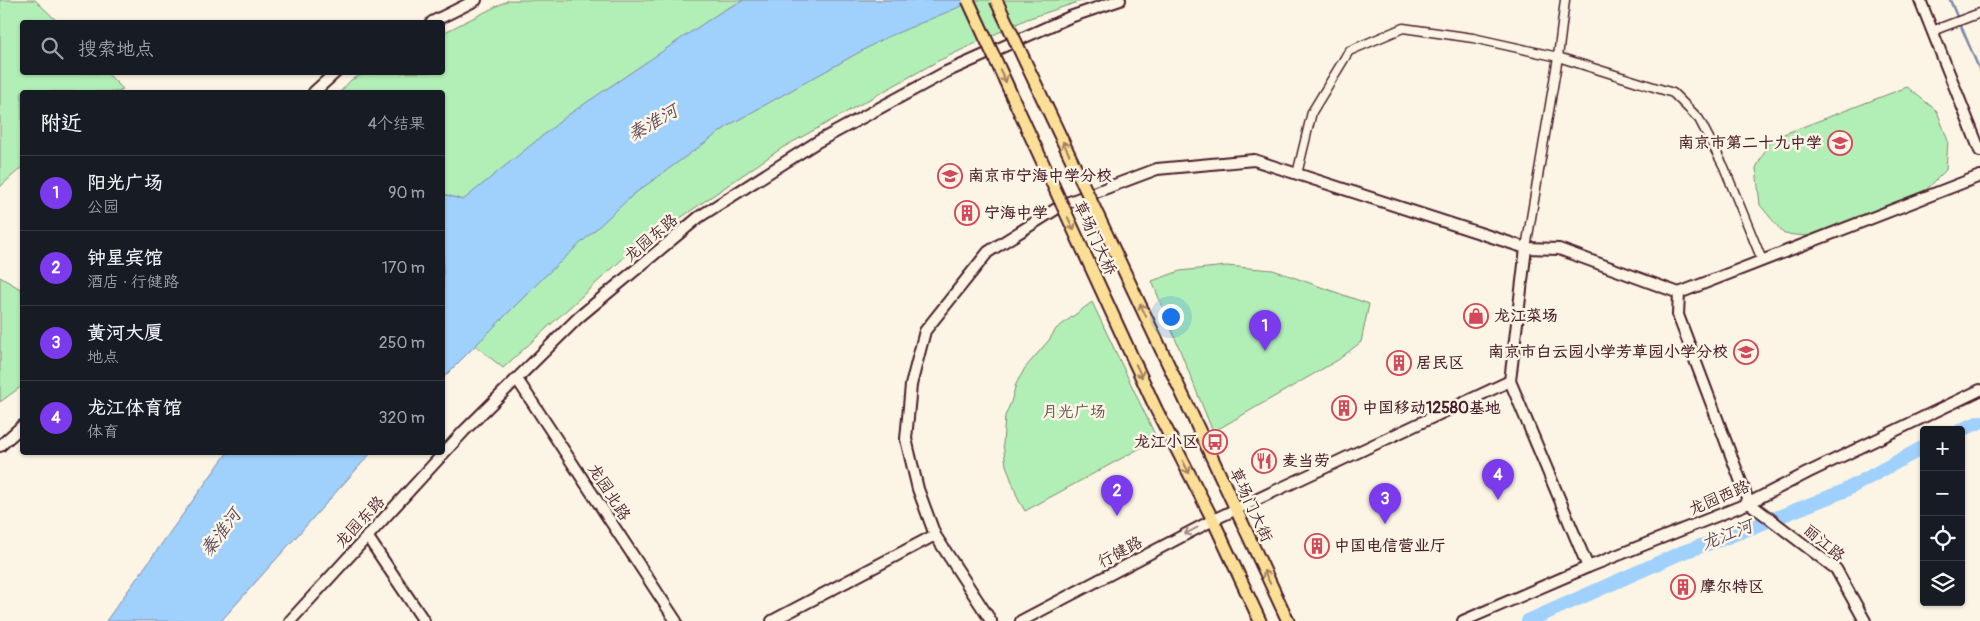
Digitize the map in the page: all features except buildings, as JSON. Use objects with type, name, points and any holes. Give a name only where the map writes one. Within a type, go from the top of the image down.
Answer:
[{"type":"main road","name":"草场门大桥","points":[[968,0],[1156,408],[1213,520]]},
{"type":"main road","name":"草场门大桥","points":[[996,0],[1186,402]]},
{"type":"main road","name":"草场门大街","points":[[1186,402],[1288,621]]},
{"type":"main road","points":[[1213,520],[1260,621]]},
{"type":"street","points":[[436,20],[476,0]]},
{"type":"street","name":"龙园东路","points":[[445,452],[579,317],[699,217],[817,142],[946,72],[1070,17],[1120,0]]},
{"type":"street","points":[[1565,0],[1558,58],[1526,248],[1510,381],[1588,567]]},
{"type":"street","points":[[1920,0],[1980,152]]},
{"type":"street","points":[[1932,31],[1980,13]]},
{"type":"street","points":[[1298,174],[1312,112],[1349,51],[1403,28],[1473,38],[1558,58],[1674,93],[1699,119],[1724,167],[1762,260]]},
{"type":"street","points":[[316,90],[333,75]]},
{"type":"street","points":[[991,621],[935,534],[918,489],[906,439],[911,385],[925,331],[988,252],[1064,204],[1157,169],[1254,160],[1526,248],[1559,249],[1679,293],[1980,176]]},
{"type":"street","points":[[1679,293],[1678,315],[1749,502]]},
{"type":"street","name":"龙园北路","points":[[517,379],[676,621]]},
{"type":"street","name":"行健路","points":[[1020,621],[1213,520],[1510,381]]},
{"type":"street","name":"龙园西路","points":[[1463,621],[1588,567],[1749,502],[1980,390]]},
{"type":"street","points":[[0,446],[20,428]]},
{"type":"street","name":"龙园东路","points":[[290,621],[442,455]]},
{"type":"street","name":"丽江路","points":[[1749,502],[1836,569],[1865,621]]},
{"type":"street","points":[[772,621],[935,534]]},
{"type":"street","points":[[367,536],[424,621]]},
{"type":"green space","points":[[0,0],[35,0],[56,20],[20,20],[20,75],[109,75],[123,89],[20,90],[20,169],[0,187]]},
{"type":"green space","points":[[509,0],[1084,0],[1027,19],[938,61],[782,148],[628,254],[503,368],[476,346],[462,200],[445,195],[445,90],[342,90],[351,80],[361,75],[445,75],[445,32]]},
{"type":"green space","points":[[1907,87],[1937,111],[1948,141],[1946,170],[1926,190],[1808,236],[1784,234],[1760,205],[1756,168],[1771,139]]},
{"type":"green space","points":[[1226,266],[1273,270],[1369,304],[1361,342],[1338,360],[1213,432],[1152,281],[1180,271]]},
{"type":"green space","points":[[0,277],[20,289],[20,387],[0,402]]},
{"type":"green space","name":"月光广场","points":[[1092,302],[1157,439],[1025,511],[1018,499],[1006,465],[1003,444],[1005,416],[1016,384],[1025,368],[1056,329]]},
{"type":"water","name":"秦淮河","points":[[744,0],[976,0],[883,39],[731,124],[634,194],[545,276],[445,376],[445,195],[463,200],[568,115],[722,11]]},
{"type":"water","name":"秦淮河","points":[[226,455],[369,455],[221,621],[106,621]]},
{"type":"waterway","points":[[1950,0],[1980,71]]},
{"type":"waterway","name":"龙江河","points":[[1965,428],[1980,422]]},
{"type":"waterway","name":"龙江河","points":[[1528,621],[1683,552],[1725,538],[1844,491],[1920,449]]},
{"type":"place","name":"南京市第二十九中学","points":[[1840,143]]},
{"type":"place","name":"南京市宁海中学分校","points":[[950,176]]},
{"type":"place","name":"宁海中学","points":[[967,213]]},
{"type":"place","name":"龙江菜场","points":[[1476,316]]},
{"type":"place","name":"阳光广场","points":[[1265,351]]},
{"type":"place","name":"南京市白云园小学芳草园小学分校","points":[[1746,352]]},
{"type":"place","name":"居民区","points":[[1399,363]]},
{"type":"place","name":"中国移动12580基地","points":[[1344,408]]},
{"type":"place","name":"龙江小区","points":[[1215,442]]},
{"type":"place","name":"麦当劳","points":[[1264,461]]},
{"type":"place","name":"龙江体育馆","points":[[1498,500]]},
{"type":"place","name":"钟星宾馆","points":[[1117,516]]},
{"type":"place","name":"黄河大厦","points":[[1385,524]]},
{"type":"place","name":"中国电信营业厅","points":[[1317,546]]},
{"type":"place","name":"摩尔特区","points":[[1683,587]]}]
